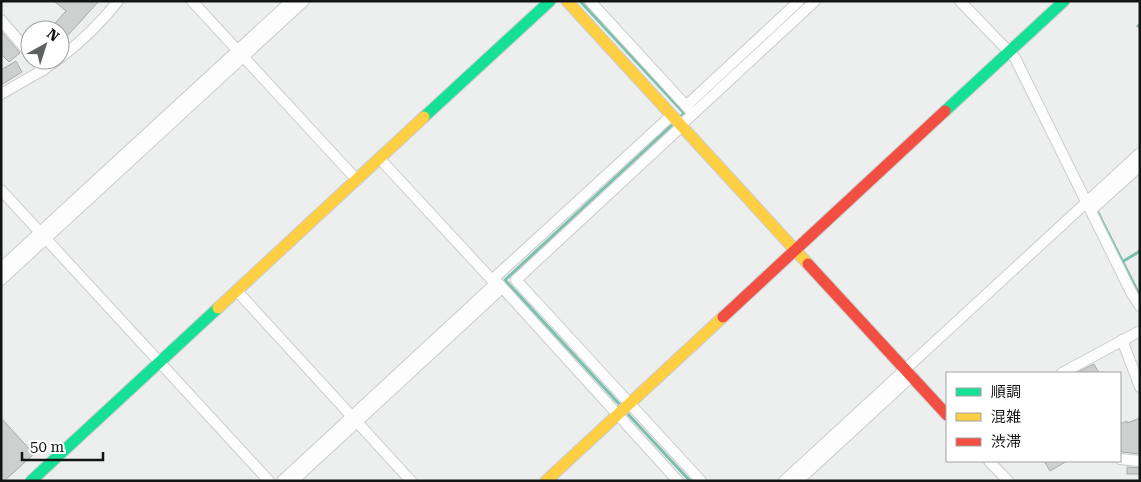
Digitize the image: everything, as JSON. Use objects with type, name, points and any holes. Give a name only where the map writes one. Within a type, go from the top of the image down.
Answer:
[{"type":"street","points":[[70,50],[103,21],[118,1]]},
{"type":"street","points":[[192,1],[357,180]]},
{"type":"street","points":[[241,54],[291,1]]},
{"type":"street","points":[[1,280],[43,236],[241,54],[304,1]]},
{"type":"street","points":[[31,481],[550,1]]},
{"type":"street","points":[[567,1],[946,414]]},
{"type":"street","points":[[590,1],[694,114]]},
{"type":"street","points":[[686,106],[799,1]]},
{"type":"street","points":[[701,481],[516,280],[814,1]]},
{"type":"street","points":[[960,1],[1015,58],[1132,294],[1140,306]]},
{"type":"street","points":[[546,481],[1064,1]]},
{"type":"street","points":[[1,20],[20,42]]},
{"type":"street","points":[[1,94],[43,70]]},
{"type":"street","points":[[293,481],[354,419],[672,115]]},
{"type":"street","points":[[784,481],[909,372],[1089,206],[1140,153]]},
{"type":"street","points":[[380,159],[492,280],[498,283],[678,481]]},
{"type":"street","points":[[1089,206],[1140,166]]},
{"type":"street","points":[[1,190],[269,481]]},
{"type":"street","points":[[1,268],[43,236]]},
{"type":"street","points":[[237,291],[411,481]]},
{"type":"street","points":[[1064,372],[1140,331]]},
{"type":"street","points":[[1122,340],[1140,387]]},
{"type":"street","points":[[798,481],[909,372]]},
{"type":"street","points":[[282,481],[354,419]]},
{"type":"street","points":[[1121,460],[1140,461]]},
{"type":"street","points":[[991,462],[1008,481]]},
{"type":"building","points":[[54,1],[99,1],[70,33],[70,20],[58,20],[66,11]]},
{"type":"building","points":[[1,31],[20,53],[9,62],[1,54]]},
{"type":"building","points":[[16,61],[22,72],[1,85],[1,70]]},
{"type":"building","points":[[1094,364],[1098,372],[1078,372]]},
{"type":"building","points":[[1,418],[34,454],[4,481],[1,481]]},
{"type":"building","points":[[1140,418],[1140,454],[1122,452],[1121,424],[1127,421],[1127,423]]},
{"type":"building","points":[[1045,462],[1065,462],[1050,471]]},
{"type":"building","points":[[1127,467],[1140,468],[1140,474],[1127,474]]},
{"type":"waterway","points":[[580,1],[684,113],[681,116]]},
{"type":"waterway","points":[[772,33],[806,1]]},
{"type":"waterway","points":[[1140,25],[1138,26],[1140,27]]},
{"type":"waterway","points":[[621,406],[505,280],[673,124]]},
{"type":"waterway","points":[[1097,211],[1140,296]]},
{"type":"waterway","points":[[1122,262],[1140,251]]},
{"type":"waterway","points":[[627,413],[690,481]]},
{"type":"traffic: fast","points":[[424,117],[550,1]]},
{"type":"traffic: fast","points":[[945,111],[1064,1]]},
{"type":"traffic: fast","points":[[31,481],[218,308]]},
{"type":"traffic: slow","points":[[567,1],[808,264]]},
{"type":"traffic: slow","points":[[218,308],[424,117]]},
{"type":"traffic: slow","points":[[546,481],[723,317]]},
{"type":"traffic: jam","points":[[723,317],[945,111]]},
{"type":"traffic: jam","points":[[808,264],[946,414]]}]
